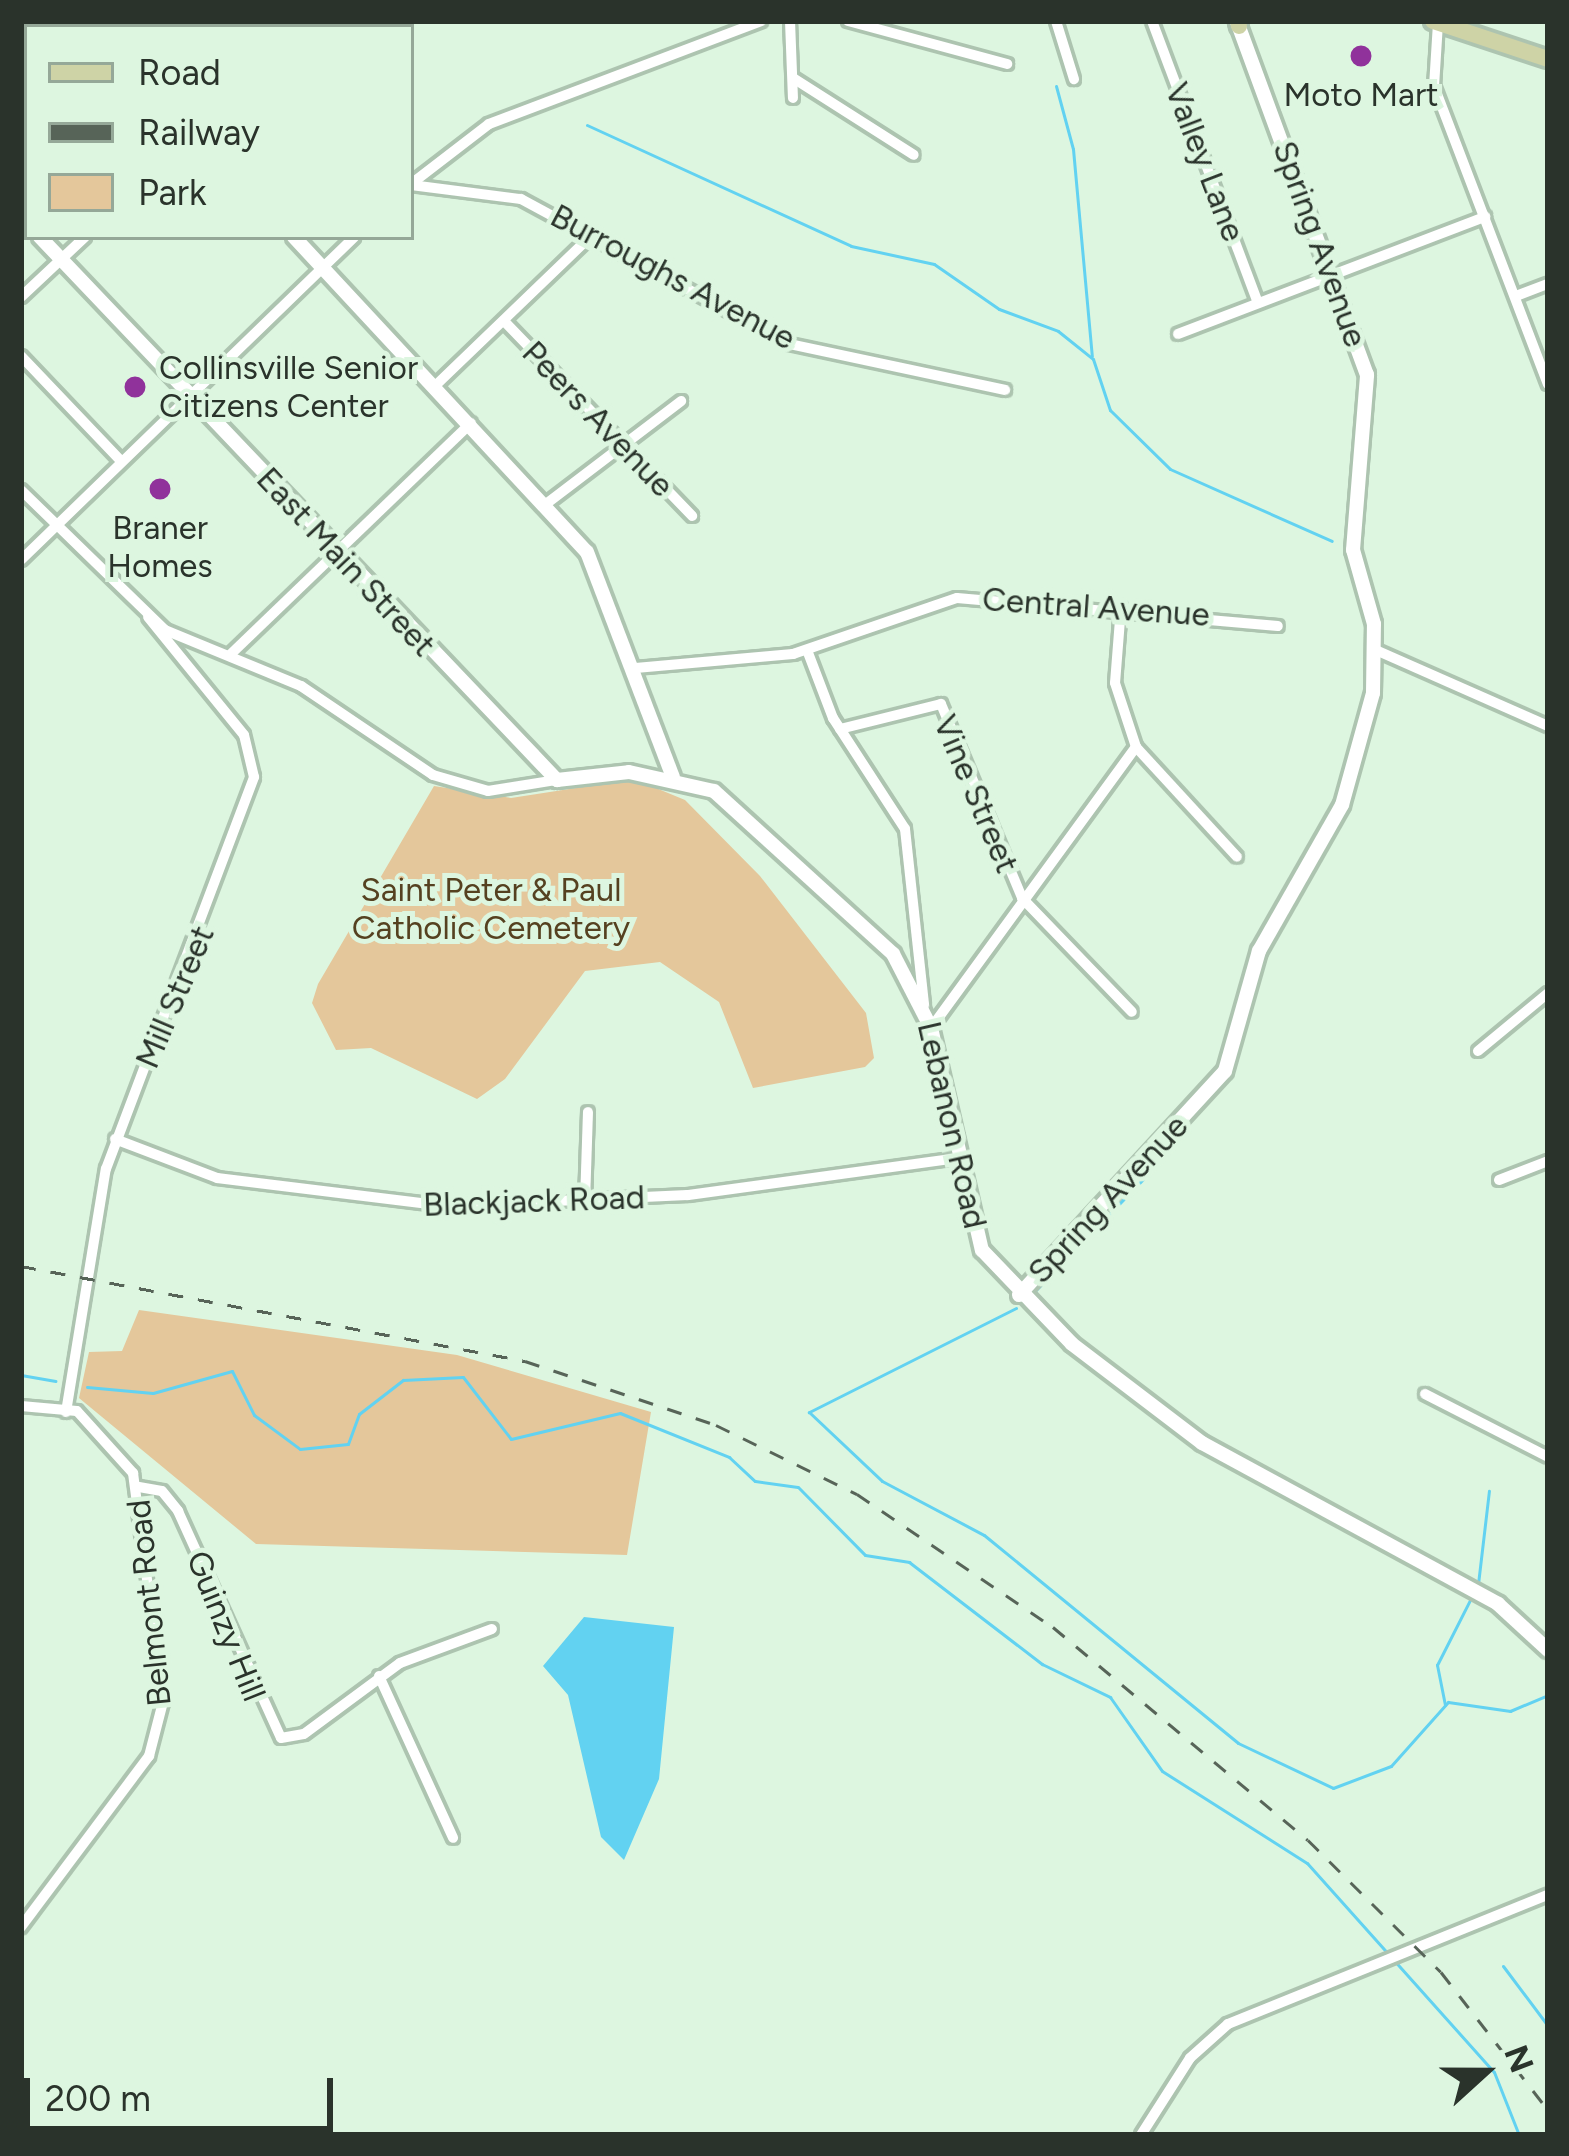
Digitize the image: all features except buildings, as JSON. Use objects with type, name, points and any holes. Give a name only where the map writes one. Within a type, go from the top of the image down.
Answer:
[{"type":"main road","points":[[1435,22],[1482,28],[1548,59]]},
{"type":"street","points":[[414,182],[489,124],[761,21]]},
{"type":"street","points":[[790,21],[794,98]]},
{"type":"street","points":[[848,21],[1007,64]]},
{"type":"street","points":[[1056,21],[1074,80]]},
{"type":"street","name":"Valley Lane","points":[[1152,21],[1258,303]]},
{"type":"street","points":[[1435,22],[1432,77],[1548,384]]},
{"type":"street","name":"Spring Avenue","points":[[1019,1294],[1225,1071],[1259,951],[1342,805],[1378,651],[1353,550],[1366,375],[1334,274],[1238,23]]},
{"type":"street","points":[[793,78],[914,155]]},
{"type":"street","name":"Burroughs Avenue","points":[[414,184],[521,199],[789,344],[1005,390]]},
{"type":"street","points":[[1178,334],[1485,217]]},
{"type":"street","points":[[436,385],[593,234]]},
{"type":"street","name":"East Main Street","points":[[43,240],[557,780]]},
{"type":"street","points":[[21,297],[82,240]]},
{"type":"street","points":[[21,490],[148,616],[231,654],[452,784],[506,791],[557,780],[674,777],[596,567],[472,422],[298,240]]},
{"type":"street","points":[[21,560],[351,240]]},
{"type":"street","points":[[1516,296],[1548,284]]},
{"type":"street","name":"Peers Avenue","points":[[504,321],[692,516]]},
{"type":"street","points":[[21,356],[120,460]]},
{"type":"street","points":[[546,504],[617,441],[681,401]]},
{"type":"street","points":[[231,654],[472,422]]},
{"type":"street","name":"Central Avenue","points":[[635,668],[807,650],[957,598],[1121,607],[1278,626]]},
{"type":"street","points":[[1121,607],[1115,683],[1136,747],[1237,857]]},
{"type":"street","name":"Mill Street","points":[[66,1412],[116,1139],[254,777],[244,735],[148,616]]},
{"type":"street","points":[[807,650],[840,729],[905,829],[923,1005]]},
{"type":"street","points":[[1378,651],[1548,726]]},
{"type":"street","name":"Vine Street","points":[[840,729],[941,704],[1024,900],[1132,1012]]},
{"type":"street","points":[[931,1028],[1136,747]]},
{"type":"street","name":"Lebanon Road","points":[[674,777],[758,820],[892,954],[923,1005],[931,1028],[982,1250],[1019,1294],[1159,1415],[1498,1604],[1548,1650]]},
{"type":"street","points":[[1478,1052],[1548,993]]},
{"type":"street","points":[[586,1202],[588,1112]]},
{"type":"street","name":"Blackjack Road","points":[[116,1139],[217,1178],[374,1202],[586,1202],[959,1158]]},
{"type":"street","points":[[1499,1180],[1548,1161]]},
{"type":"street","points":[[1426,1394],[1548,1457]]},
{"type":"street","points":[[21,1406],[66,1412]]},
{"type":"street","name":"Belmont Road","points":[[21,1928],[156,1739],[163,1702],[139,1487],[104,1431],[66,1412]]},
{"type":"street","name":"Guinzy Hill","points":[[139,1487],[162,1491],[178,1511],[274,1734],[297,1738],[380,1676],[492,1629]]},
{"type":"street","points":[[380,1676],[453,1838]]},
{"type":"street","points":[[1142,2135],[1190,2058],[1228,2024],[1409,1956],[1548,1895]]},
{"type":"green space","name":"Saint Peter & Paul Catholic Cemetery","points":[[634,779],[685,800],[760,876],[866,1013],[874,1058],[865,1067],[753,1088],[719,1002],[660,962],[585,971],[505,1079],[477,1099],[371,1048],[336,1050],[312,1003],[318,984],[434,786],[511,798]]},
{"type":"green space","points":[[139,1310],[457,1355],[651,1412],[627,1555],[256,1544],[79,1398],[89,1352],[122,1351]]},
{"type":"water","points":[[584,1617],[674,1627],[659,1779],[624,1860],[601,1837],[568,1695],[543,1666]]},
{"type":"waterway","points":[[1056,86],[1073,149],[1092,356]]},
{"type":"waterway","points":[[587,125],[851,246],[934,264],[999,309],[1058,331],[1093,359],[1110,410],[1170,469],[1332,541]]},
{"type":"waterway","points":[[1032,1294],[1143,1179]]},
{"type":"waterway","points":[[1016,1308],[809,1412],[882,1481],[984,1535],[1238,1743],[1333,1788],[1391,1766],[1448,1702],[1510,1711],[1548,1695]]},
{"type":"waterway","points":[[87,1387],[153,1393],[232,1371],[254,1415],[300,1449],[348,1444],[359,1414],[403,1380],[463,1377],[511,1439],[620,1413],[729,1457],[755,1481],[798,1487],[865,1555],[909,1562],[1042,1664],[1110,1697],[1162,1771],[1307,1863],[1494,2072],[1519,2135]]},
{"type":"waterway","points":[[21,1375],[55,1381]]},
{"type":"waterway","points":[[1478,1584],[1489,1491]]},
{"type":"waterway","points":[[1445,1705],[1437,1665],[1471,1598]]},
{"type":"waterway","points":[[1503,1966],[1548,2026]]},
{"type":"railway","points":[[21,1266],[525,1361],[716,1425],[857,1494],[1053,1627],[1308,1840],[1441,1972],[1548,2110]]},
{"type":"place","name":"Moto Mart","points":[[1361,56]]},
{"type":"place","name":"Collinsville Senior Citizens Center","points":[[135,387]]},
{"type":"place","name":"Braner Homes","points":[[160,489]]}]
